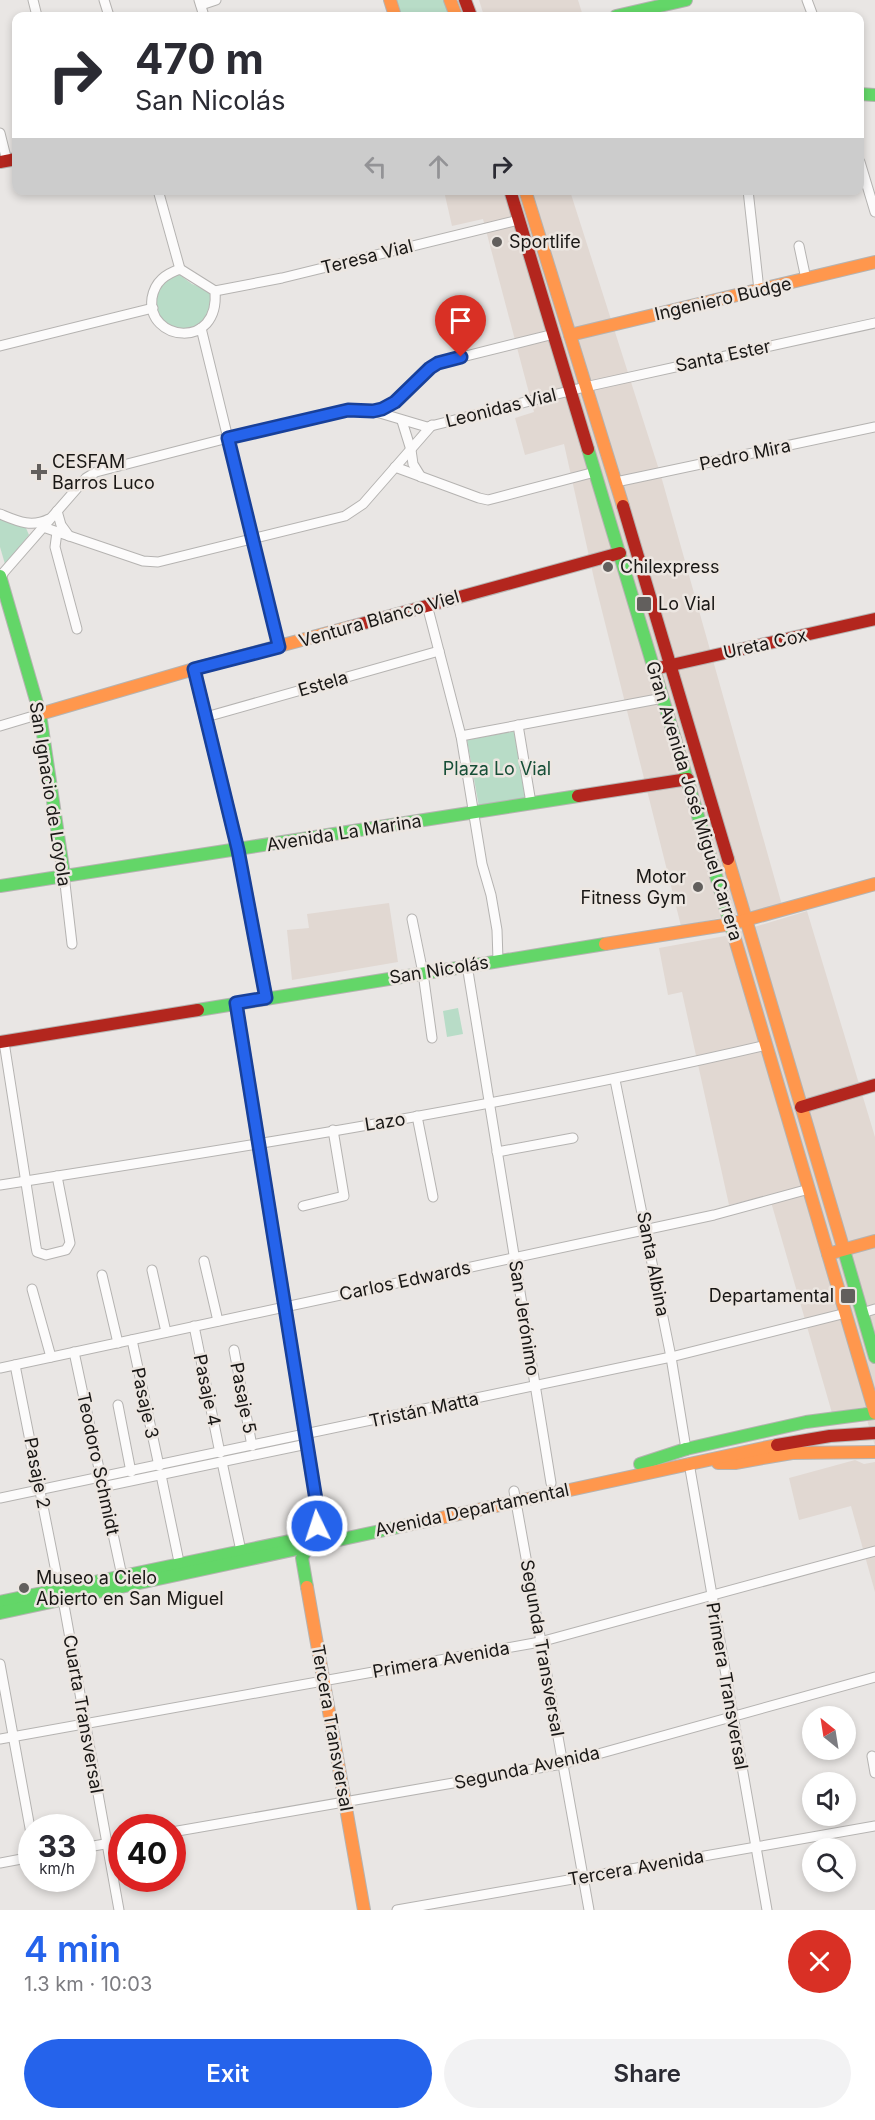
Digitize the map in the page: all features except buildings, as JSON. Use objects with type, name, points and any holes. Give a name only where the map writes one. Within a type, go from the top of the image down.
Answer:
[{"type":"street","points":[[200,2],[216,0]]},
{"type":"street","points":[[650,12],[686,0]]},
{"type":"street","points":[[0,133],[8,161]]},
{"type":"street","points":[[864,175],[875,212]]},
{"type":"street","points":[[159,195],[180,269],[215,291],[213,315],[201,328],[184,333],[170,330],[159,322],[153,308],[153,295],[158,282],[169,273],[180,269]]},
{"type":"street","name":"Gran Avenida José Miguel Carrera","points":[[512,195],[788,1114],[875,1413]]},
{"type":"street","name":"Gran Avenida José Miguel Carrera","points":[[527,195],[650,592],[875,1357]]},
{"type":"street","points":[[749,195],[759,290]]},
{"type":"street","points":[[519,220],[536,226]]},
{"type":"street","name":"Teresa Vial","points":[[215,291],[282,278],[519,220]]},
{"type":"street","points":[[799,246],[806,279]]},
{"type":"street","name":"Ingeniero Budge","points":[[570,336],[875,262]]},
{"type":"street","points":[[0,346],[153,308]]},
{"type":"street","name":"Santa Ester","points":[[571,390],[875,323]]},
{"type":"street","points":[[201,328],[279,647]]},
{"type":"street","points":[[0,578],[92,473],[348,410],[373,411],[388,407],[438,363],[554,334]]},
{"type":"street","name":"Leonidas Vial","points":[[373,411],[423,427],[571,390]]},
{"type":"street","points":[[402,421],[413,464],[421,477]]},
{"type":"street","name":"Leonidas Vial","points":[[43,527],[151,562],[345,516],[363,504],[432,425]]},
{"type":"street","name":"Pedro Mira","points":[[615,483],[875,427]]},
{"type":"street","points":[[395,467],[488,500],[596,472]]},
{"type":"street","points":[[0,514],[25,524],[31,529],[32,539]]},
{"type":"street","points":[[25,524],[39,524],[53,515]]},
{"type":"street","points":[[53,515],[69,536]]},
{"type":"street","points":[[57,532],[55,547],[77,629]]},
{"type":"street","name":"Ventura Blanco Viel","points":[[0,726],[194,669],[620,553]]},
{"type":"street","name":"San Ignacio de Loyola","points":[[0,578],[40,714],[72,944]]},
{"type":"street","points":[[427,605],[461,736],[482,864],[497,930],[498,960]]},
{"type":"street","name":"Ureta Cox","points":[[654,669],[875,619]]},
{"type":"street","name":"Estela","points":[[206,717],[439,651]]},
{"type":"street","points":[[194,669],[238,850],[266,998]]},
{"type":"street","points":[[461,736],[663,698]]},
{"type":"street","points":[[518,725],[531,803]]},
{"type":"street","name":"Avenida La Marina","points":[[0,886],[688,779]]},
{"type":"street","name":"San Nicolás","points":[[2,1042],[731,924],[875,884]]},
{"type":"street","points":[[412,919],[423,973],[432,1038]]},
{"type":"street","name":"San Jerónimo","points":[[467,965],[551,1483]]},
{"type":"street","name":"Tercera Transversal","points":[[236,1003],[286,1306],[318,1520],[302,1558],[364,1910]]},
{"type":"street","points":[[2,1042],[37,1252],[46,1255],[66,1250],[70,1243],[57,1176]]},
{"type":"street","name":"Lazo","points":[[0,1185],[489,1104],[615,1080],[767,1045]]},
{"type":"street","name":"Santa Albina","points":[[615,1080],[671,1357],[686,1449]]},
{"type":"street","points":[[788,1114],[801,1107],[875,1085]]},
{"type":"street","points":[[417,1116],[434,1197]]},
{"type":"street","points":[[303,1206],[344,1196],[333,1130]]},
{"type":"street","points":[[497,1152],[573,1138]]},
{"type":"street","name":"Carlos Edwards","points":[[0,1368],[646,1230],[735,1210],[809,1189]]},
{"type":"street","points":[[828,1254],[875,1241]]},
{"type":"street","points":[[204,1262],[218,1321]]},
{"type":"street","points":[[152,1270],[166,1332]]},
{"type":"street","points":[[102,1275],[118,1343]]},
{"type":"street","points":[[32,1290],[51,1358]]},
{"type":"street","points":[[862,1313],[875,1309]]},
{"type":"street","name":"Tristán Matta","points":[[0,1498],[40,1490],[101,1483],[306,1439],[671,1357],[846,1313]]},
{"type":"street","name":"Pasaje 4","points":[[194,1326],[241,1551]]},
{"type":"street","name":"Pasaje 3","points":[[132,1340],[178,1557]]},
{"type":"street","name":"Pasaje 5","points":[[234,1350],[252,1446]]},
{"type":"street","name":"Teodoro Schmidt","points":[[74,1352],[122,1576]]},
{"type":"street","name":"Pasaje 2","points":[[15,1365],[60,1590]]},
{"type":"street","points":[[118,1405],[131,1472]]},
{"type":"street","points":[[640,1464],[686,1449],[806,1422],[875,1413]]},
{"type":"street","name":"Avenida Departamental","points":[[515,1496],[551,1483],[640,1464],[801,1433],[875,1424]]},
{"type":"street","name":"Avenida Departamental","points":[[0,1602],[310,1541],[515,1496],[806,1439],[875,1433]]},
{"type":"street","name":"Tristán Matta","points":[[221,1457],[252,1446],[306,1439]]},
{"type":"street","points":[[689,1463],[735,1463],[792,1453],[875,1452]]},
{"type":"street","name":"Primera Transversal","points":[[689,1463],[767,1910]]},
{"type":"street","name":"Tristán Matta","points":[[101,1483],[131,1472],[160,1470]]},
{"type":"street","name":"Segunda Transversal","points":[[515,1496],[588,1910]]},
{"type":"street","name":"Avenida Departamental","points":[[0,1613],[60,1590],[241,1551],[310,1541]]},
{"type":"street","name":"Primera Avenida","points":[[0,1738],[540,1642],[875,1551]]},
{"type":"street","name":"Cuarta Transversal","points":[[60,1590],[119,1910]]},
{"type":"street","points":[[0,1664],[27,1814]]},
{"type":"street","name":"Segunda Avenida","points":[[186,1830],[562,1764],[875,1677]]},
{"type":"street","points":[[872,1756],[875,1773]]},
{"type":"street","name":"Tercera Avenida","points":[[397,1910],[875,1826]]},
{"type":"street","points":[[96,1846],[107,1844]]},
{"type":"street","points":[[0,1863],[18,1860]]},
{"type":"shaded area","points":[[479,0],[578,0],[582,12],[483,12]]},
{"type":"shaded area","points":[[445,195],[571,195],[661,476],[782,905],[681,926],[595,583],[564,444],[525,455],[515,418],[534,412],[483,219],[452,226]]},
{"type":"shaded area","points":[[389,903],[398,962],[292,980],[287,930],[309,928],[307,914]]},
{"type":"shaded area","points":[[807,911],[875,1137],[875,1446],[863,1407],[832,1413],[769,1195],[729,1205],[682,992],[668,995],[659,948],[725,936]]},
{"type":"shaded area","points":[[855,1460],[864,1464],[875,1462],[875,1592],[851,1506],[799,1520],[789,1478]]},
{"type":"green space","points":[[394,0],[444,0],[448,12],[398,12]]},
{"type":"green space","points":[[177,273],[192,284],[209,291],[214,300],[202,324],[183,331],[163,323],[154,305],[158,285]]},
{"type":"green space","points":[[0,518],[26,528],[29,535],[5,564],[0,547]]},
{"type":"green space","name":"Plaza Lo Vial","points":[[516,731],[527,798],[479,807],[467,740]]},
{"type":"green space","points":[[458,1008],[463,1034],[447,1037],[443,1011]]},
{"type":"traffic: fast","points":[[634,12],[686,0]]},
{"type":"traffic: fast","points":[[864,94],[875,95]]},
{"type":"traffic: fast","points":[[588,449],[734,936]]},
{"type":"traffic: fast","points":[[0,576],[40,714],[64,875]]},
{"type":"traffic: fast","points":[[0,886],[578,796]]},
{"type":"traffic: fast","points":[[198,1010],[605,944]]},
{"type":"traffic: fast","points":[[236,1003],[316,1500],[317,1526],[302,1558],[307,1587]]},
{"type":"traffic: fast","points":[[843,1247],[875,1357]]},
{"type":"traffic: fast","points":[[686,1449],[806,1422],[875,1413]]},
{"type":"traffic: fast","points":[[640,1464],[686,1449]]},
{"type":"traffic: fast","points":[[0,1613],[408,1525]]},
{"type":"traffic: fast","points":[[0,1602],[323,1534]]},
{"type":"traffic: slow","points":[[390,0],[394,12]]},
{"type":"traffic: slow","points":[[450,0],[454,12]]},
{"type":"traffic: slow","points":[[527,195],[623,506]]},
{"type":"traffic: slow","points":[[570,335],[875,262]]},
{"type":"traffic: slow","points":[[40,714],[350,627]]},
{"type":"traffic: slow","points":[[194,669],[238,850],[266,998]]},
{"type":"traffic: slow","points":[[728,859],[843,1247]]},
{"type":"traffic: slow","points":[[605,944],[731,924],[875,884]]},
{"type":"traffic: slow","points":[[734,936],[875,1413]]},
{"type":"traffic: slow","points":[[828,1254],[875,1241]]},
{"type":"traffic: slow","points":[[408,1525],[777,1445]]},
{"type":"traffic: slow","points":[[718,1463],[735,1463],[792,1453],[875,1452]]},
{"type":"traffic: slow","points":[[307,1587],[364,1910]]},
{"type":"traffic: jam","points":[[465,0],[470,12]]},
{"type":"traffic: jam","points":[[0,162],[12,160]]},
{"type":"traffic: jam","points":[[512,195],[588,449]]},
{"type":"traffic: jam","points":[[623,506],[728,859]]},
{"type":"traffic: jam","points":[[350,627],[620,553]]},
{"type":"traffic: jam","points":[[654,669],[875,619]]},
{"type":"traffic: jam","points":[[578,796],[688,779]]},
{"type":"traffic: jam","points":[[0,1042],[198,1010]]},
{"type":"traffic: jam","points":[[801,1107],[875,1085]]},
{"type":"traffic: jam","points":[[777,1445],[830,1436],[875,1433]]},
{"type":"place","name":"Sportlife","points":[[497,242]]},
{"type":"place","name":"CESFAM Barros Luco","points":[[39,472]]},
{"type":"place","name":"Chilexpress","points":[[608,567]]},
{"type":"place","name":"Lo Vial","points":[[644,604]]},
{"type":"place","name":"Motor Fitness Gym","points":[[698,887]]},
{"type":"place","name":"Departamental","points":[[848,1296]]},
{"type":"place","name":"Museo a Cielo Abierto en San Miguel","points":[[24,1588]]},
{"type":"route","points":[[317,1526],[316,1500],[236,1003],[266,998],[238,850],[194,669],[279,647],[228,438],[348,410],[373,411],[388,407],[430,368],[438,363],[461,357]]}]
